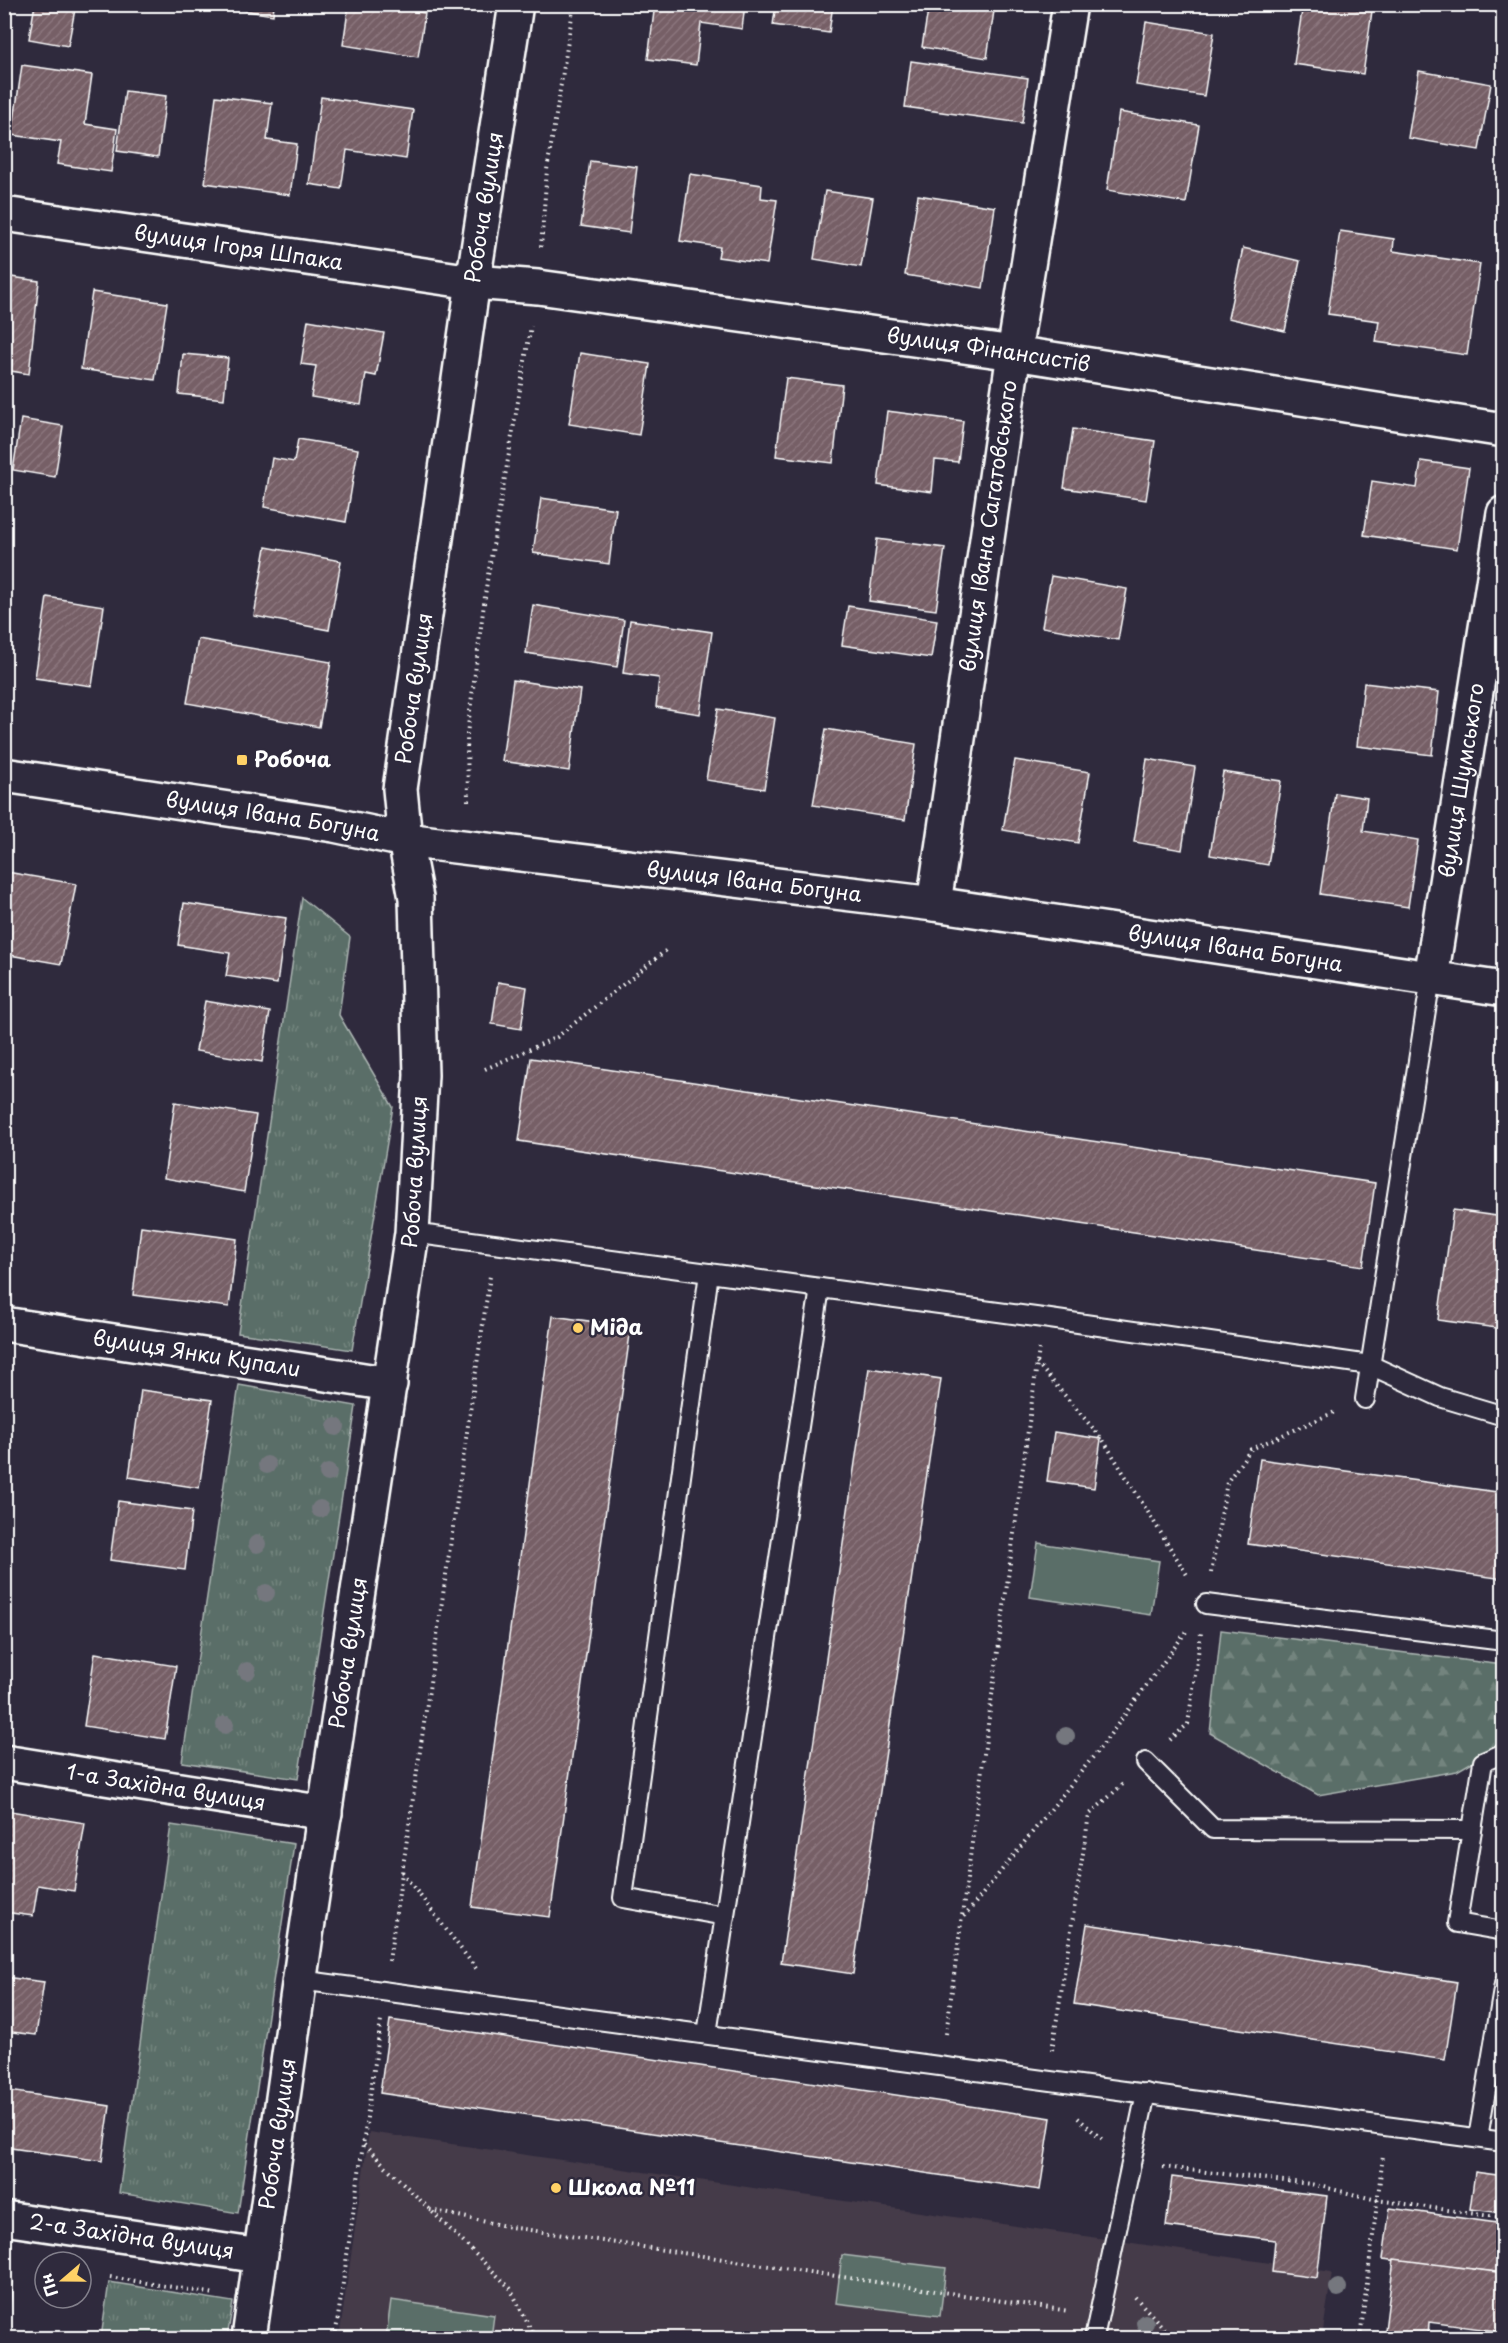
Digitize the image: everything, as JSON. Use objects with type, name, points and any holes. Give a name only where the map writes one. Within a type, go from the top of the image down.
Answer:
[{"type":"street","name":"Робоча вулиця","points":[[249,2338],[412,1233],[421,1075],[416,898],[405,840],[400,789],[473,282],[516,4]]},
{"type":"street","name":"вулиця Івана Сагатовського","points":[[934,904],[1014,353],[1070,4]]},
{"type":"street","name":"вулиця Ігоря Шпака","points":[[4,214],[473,282]]},
{"type":"street","name":"вулиця Фінансистів","points":[[473,282],[538,287],[1014,353],[1503,430]]},
{"type":"street","name":"вулиця Шумського","points":[[1431,978],[1503,513]]},
{"type":"street","name":"вулиця Івана Богуна","points":[[4,775],[334,825],[405,840],[934,904],[1503,989]]},
{"type":"street","name":"вулиця Янки Купали","points":[[4,1324],[390,1384]]},
{"type":"street","name":"1-а Західна вулиця","points":[[4,1762],[325,1813]]},
{"type":"street","name":"2-а Західна вулиця","points":[[4,2218],[260,2256]]},
{"type":"lane","points":[[1365,1399],[1431,978]]},
{"type":"lane","points":[[412,1233],[1043,1318],[1370,1365],[1440,1397],[1503,1416]]},
{"type":"lane","points":[[709,1273],[623,1898],[725,1916]]},
{"type":"lane","points":[[706,2034],[820,1288]]},
{"type":"lane","points":[[1206,1604],[1503,1641]]},
{"type":"lane","points":[[1503,1753],[1482,1762],[1457,1923],[1503,1931]]},
{"type":"lane","points":[[1146,1762],[1213,1829],[1472,1830]]},
{"type":"lane","points":[[300,1980],[1503,2142]]},
{"type":"lane","points":[[1478,2138],[1503,1984]]},
{"type":"lane","points":[[1094,2338],[1146,2093]]},
{"type":"path","points":[[468,801],[467,734],[487,581],[538,287],[547,170],[574,4]]},
{"type":"path","points":[[485,1069],[557,1037],[669,948]]},
{"type":"path","points":[[335,2338],[495,1244]]},
{"type":"path","points":[[942,2065],[1043,1318]]},
{"type":"path","points":[[1037,1363],[1103,1440],[1206,1604]]},
{"type":"path","points":[[1365,1399],[1251,1449],[1227,1482],[1188,1724],[1089,1815],[1047,2080],[1079,2119],[1131,2164],[1311,2184],[1377,2200],[1503,2218]]},
{"type":"path","points":[[962,1918],[1101,1748],[1206,1604]]},
{"type":"path","points":[[402,1872],[506,2007]]},
{"type":"path","points":[[1360,2338],[1386,2126]]},
{"type":"path","points":[[363,2144],[510,2288],[535,2338]]},
{"type":"path","points":[[430,2210],[510,2227],[1099,2316]]},
{"type":"path","points":[[1109,2269],[1173,2338]]},
{"type":"path","points":[[104,2276],[254,2300]]},
{"type":"shaded area","name":"Школа №11","points":[[369,2132],[1332,2272],[1322,2338],[339,2338]]},
{"type":"green space","points":[[302,898],[350,937],[339,1015],[393,1107],[352,1350],[238,1333]]},
{"type":"green space","points":[[239,1385],[356,1406],[298,1779],[182,1762]]},
{"type":"green space","points":[[1038,1543],[1159,1561],[1151,1615],[1030,1597]]},
{"type":"green space","points":[[1221,1630],[1503,1665],[1503,1744],[1457,1771],[1318,1795],[1210,1733]]},
{"type":"green space","points":[[171,1825],[294,1844],[238,2213],[119,2193]]},
{"type":"green space","points":[[842,2255],[946,2268],[940,2316],[836,2303]]},
{"type":"green space","points":[[109,2282],[233,2302],[227,2338],[101,2338]]},
{"type":"green space","points":[[391,2300],[494,2315],[491,2338],[386,2338]]},
{"type":"building","points":[[35,4],[76,4],[68,46],[29,39]]},
{"type":"building","points":[[236,4],[274,4],[273,15],[235,9]]},
{"type":"building","points":[[349,4],[407,4],[406,10],[425,13],[418,57],[343,45]]},
{"type":"building","points":[[655,4],[745,4],[742,29],[701,23],[696,65],[648,59]]},
{"type":"building","points":[[776,4],[833,4],[829,33],[773,25]]},
{"type":"building","points":[[929,4],[995,4],[987,58],[922,47]]},
{"type":"building","points":[[1303,4],[1327,4],[1372,11],[1363,74],[1294,64]]},
{"type":"building","points":[[1146,22],[1214,33],[1204,96],[1136,85]]},
{"type":"building","points":[[911,61],[1028,78],[1022,123],[905,107]]},
{"type":"building","points":[[22,65],[92,75],[85,124],[117,129],[111,172],[57,164],[61,142],[12,135]]},
{"type":"building","points":[[1419,71],[1491,84],[1479,150],[1408,138]]},
{"type":"building","points":[[125,91],[166,96],[158,157],[117,151]]},
{"type":"building","points":[[216,96],[272,103],[267,140],[297,144],[290,195],[205,183]]},
{"type":"building","points":[[321,97],[413,110],[406,159],[347,150],[341,189],[309,184]]},
{"type":"building","points":[[1119,112],[1199,125],[1186,203],[1107,190]]},
{"type":"building","points":[[590,161],[637,167],[629,233],[581,226]]},
{"type":"building","points":[[690,174],[762,185],[761,198],[777,200],[767,264],[718,257],[720,247],[680,241]]},
{"type":"building","points":[[825,191],[873,198],[861,267],[814,259]]},
{"type":"building","points":[[918,195],[995,207],[983,288],[905,275]]},
{"type":"building","points":[[1340,231],[1394,239],[1393,251],[1480,264],[1467,355],[1376,342],[1379,321],[1328,314]]},
{"type":"building","points":[[1243,248],[1300,261],[1285,331],[1228,318]]},
{"type":"building","points":[[4,276],[39,281],[29,374],[11,371],[12,360],[4,359]]},
{"type":"building","points":[[92,292],[167,303],[155,380],[81,369]]},
{"type":"building","points":[[308,320],[384,333],[376,376],[366,374],[361,405],[311,397],[316,366],[301,364]]},
{"type":"building","points":[[580,353],[650,364],[639,435],[569,424]]},
{"type":"building","points":[[183,354],[228,358],[224,399],[179,394]]},
{"type":"building","points":[[786,378],[842,385],[833,463],[776,456]]},
{"type":"building","points":[[887,411],[963,421],[958,462],[935,460],[932,492],[878,485]]},
{"type":"building","points":[[21,419],[63,426],[55,477],[13,470]]},
{"type":"building","points":[[1073,429],[1155,441],[1146,500],[1064,488]]},
{"type":"building","points":[[298,439],[358,449],[346,522],[264,507],[272,458],[294,462]]},
{"type":"building","points":[[1421,461],[1469,468],[1457,549],[1364,535],[1372,481],[1417,488]]},
{"type":"building","points":[[541,498],[616,509],[609,564],[533,553]]},
{"type":"building","points":[[877,539],[945,548],[936,610],[869,601]]},
{"type":"building","points":[[266,547],[341,561],[329,630],[254,616]]},
{"type":"building","points":[[1051,576],[1127,589],[1118,640],[1042,627]]},
{"type":"building","points":[[47,597],[104,606],[92,686],[35,678]]},
{"type":"building","points":[[533,605],[624,620],[617,667],[526,653]]},
{"type":"building","points":[[848,606],[937,620],[931,658],[842,645]]},
{"type":"building","points":[[630,620],[712,632],[700,714],[656,707],[659,678],[623,673]]},
{"type":"building","points":[[198,639],[331,662],[319,727],[187,703]]},
{"type":"building","points":[[513,680],[580,690],[569,771],[502,761]]},
{"type":"building","points":[[1364,683],[1439,692],[1432,755],[1357,746]]},
{"type":"building","points":[[718,709],[775,718],[764,789],[706,780]]},
{"type":"building","points":[[826,729],[916,744],[905,820],[813,805]]},
{"type":"building","points":[[1147,759],[1195,767],[1182,850],[1134,842]]},
{"type":"building","points":[[1015,760],[1090,772],[1078,843],[1003,830]]},
{"type":"building","points":[[1223,772],[1281,781],[1268,865],[1210,855]]},
{"type":"building","points":[[1335,793],[1367,798],[1363,831],[1418,840],[1408,907],[1320,894]]},
{"type":"building","points":[[7,872],[76,884],[61,964],[4,954],[4,884]]},
{"type":"building","points":[[184,903],[286,918],[277,984],[226,976],[230,953],[178,945]]},
{"type":"building","points":[[498,982],[527,987],[521,1029],[492,1024]]},
{"type":"building","points":[[205,1001],[270,1012],[262,1062],[196,1051]]},
{"type":"building","points":[[531,1058],[1375,1183],[1363,1266],[519,1141]]},
{"type":"building","points":[[175,1102],[256,1115],[244,1192],[164,1178]]},
{"type":"building","points":[[1453,1210],[1504,1217],[1504,1329],[1438,1320]]},
{"type":"building","points":[[141,1226],[237,1239],[229,1307],[133,1295]]},
{"type":"building","points":[[553,1316],[631,1327],[550,1917],[472,1907]]},
{"type":"building","points":[[869,1368],[941,1379],[853,1974],[781,1963]]},
{"type":"building","points":[[141,1390],[212,1400],[199,1488],[129,1477]]},
{"type":"building","points":[[1054,1432],[1101,1439],[1094,1488],[1047,1481]]},
{"type":"building","points":[[1260,1459],[1504,1493],[1504,1579],[1248,1544]]},
{"type":"building","points":[[118,1501],[192,1511],[185,1570],[110,1560]]},
{"type":"building","points":[[95,1653],[176,1666],[165,1739],[84,1726]]},
{"type":"building","points":[[4,1810],[85,1823],[74,1891],[38,1885],[33,1916],[4,1912]]},
{"type":"building","points":[[1087,1924],[1457,1982],[1445,2060],[1074,2004]]},
{"type":"building","points":[[4,1977],[44,1982],[36,2035],[4,2031]]},
{"type":"building","points":[[390,2020],[1051,2118],[1040,2190],[380,2093]]},
{"type":"building","points":[[9,2091],[110,2106],[102,2161],[4,2147],[4,2124]]},
{"type":"building","points":[[1475,2172],[1504,2176],[1504,2213],[1470,2209]]},
{"type":"building","points":[[1172,2177],[1327,2196],[1317,2278],[1272,2272],[1275,2240],[1166,2226]]},
{"type":"building","points":[[1390,2208],[1504,2224],[1504,2273],[1383,2259]]},
{"type":"building","points":[[1394,2259],[1504,2273],[1504,2332],[1429,2322],[1428,2338],[1384,2338]]},
{"type":"building","points":[[4,2280],[12,2280],[8,2338],[4,2338]]},
{"type":"place","name":"Робоча","points":[[242,760]]},
{"type":"place","name":"Міда","points":[[578,1328]]},
{"type":"place","name":"Школа №11","points":[[556,2188]]}]
